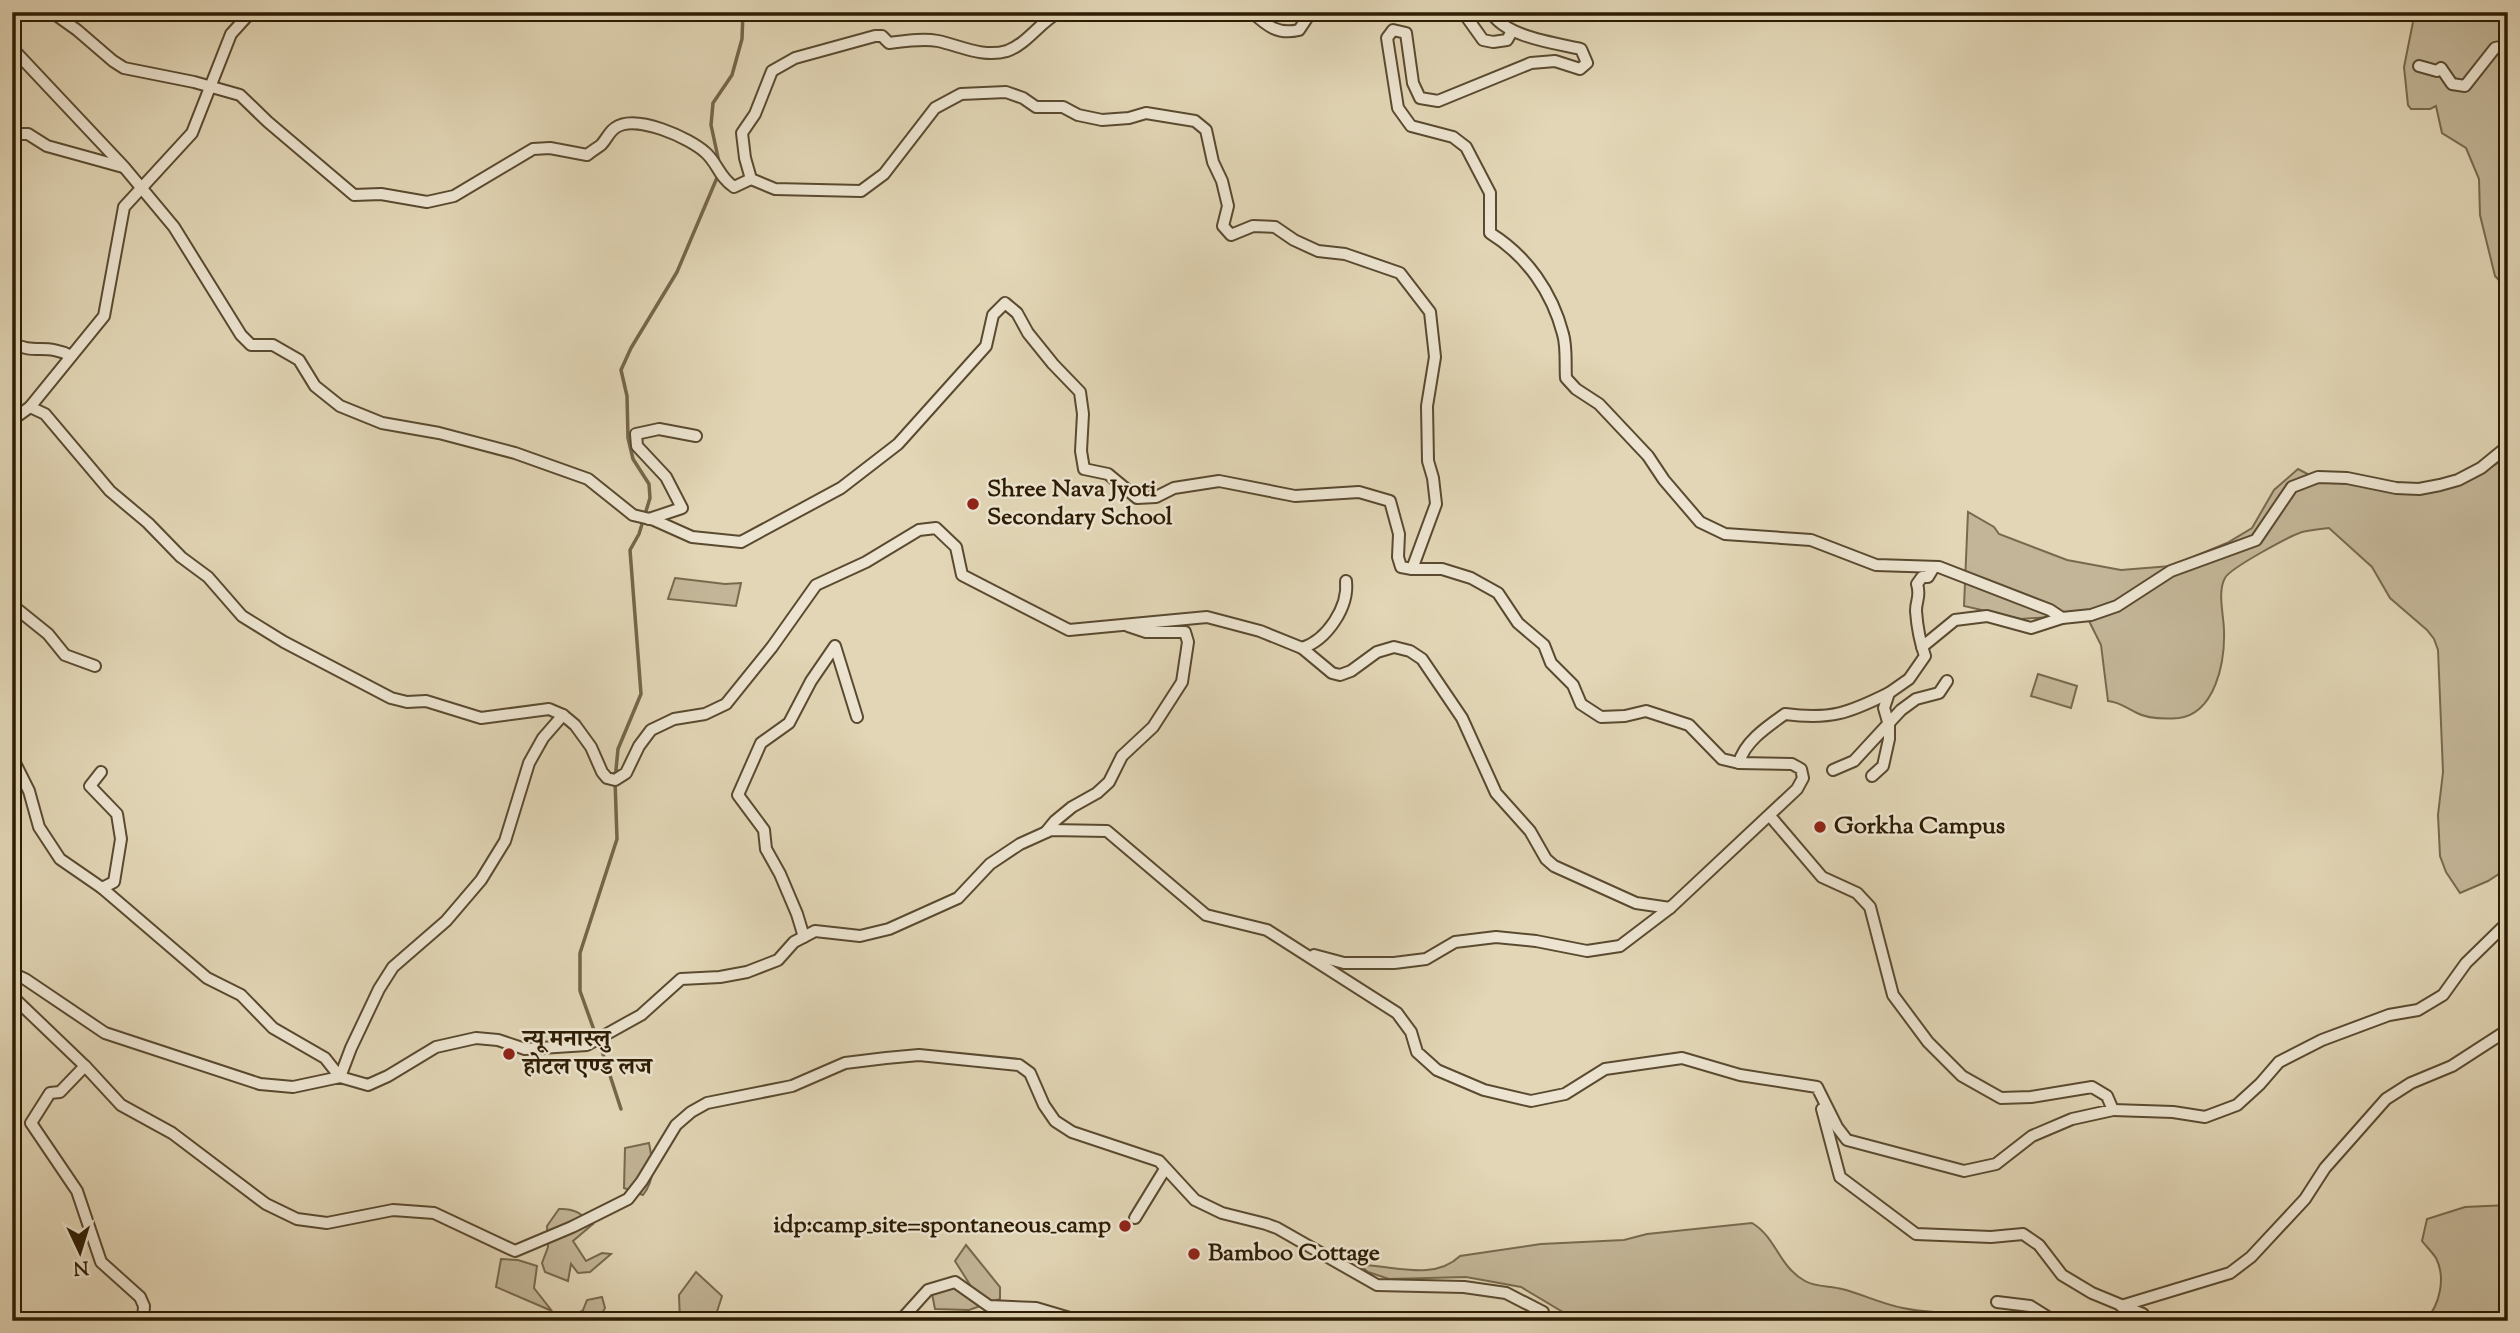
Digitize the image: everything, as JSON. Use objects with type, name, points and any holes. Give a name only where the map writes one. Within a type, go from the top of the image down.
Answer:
[{"type":"street","points":[[12,420],[30,407],[104,316],[124,207],[192,133],[231,34],[251,12]]},
{"type":"street","points":[[751,179],[742,133],[755,114],[772,71],[795,58],[875,36],[882,36],[889,43],[937,41],[978,52],[1009,50],[1034,32],[1042,22],[1059,12]]},
{"type":"street","points":[[1252,12],[1278,32],[1288,33],[1300,30],[1311,12]]},
{"type":"street","points":[[1463,12],[1483,40],[1507,40],[1512,31]]},
{"type":"street","points":[[1491,12],[1512,31],[1581,49],[1587,62],[1580,69],[1555,61],[1531,63],[1438,101],[1420,98],[1413,83],[1406,33],[1393,30],[1387,38],[1398,108],[1411,126],[1453,137],[1466,146],[1490,193],[1490,233],[1509,245],[1525,260],[1544,288],[1564,335],[1566,378],[1576,389],[1599,404],[1648,456],[1664,480],[1700,522],[1725,534],[1811,540],[1876,565],[1934,567],[2050,610],[2062,618]]},
{"type":"street","points":[[12,16],[28,13],[56,15],[124,68],[240,95],[354,195],[381,194],[427,202],[454,196],[533,149],[550,148],[587,155],[601,145],[615,128],[629,122],[657,128],[685,139],[707,154],[723,179],[734,187],[751,179],[775,189],[861,191],[884,174],[935,108],[961,94],[1006,92],[1023,98],[1036,107],[1063,107],[1078,115],[1102,120],[1129,118],[1146,113],[1195,121],[1206,130],[1213,162],[1222,181],[1228,206],[1223,226],[1231,235],[1253,226],[1275,227],[1318,251],[1345,254],[1400,273],[1430,312],[1435,357],[1427,406],[1428,461],[1436,504],[1412,569]]},
{"type":"street","points":[[12,48],[124,167],[174,227],[241,335],[251,345],[273,345],[299,360],[315,386],[340,406],[382,423],[439,433],[515,453],[588,480],[633,515],[692,537],[741,542],[841,488],[898,444],[986,346],[993,315],[1005,303],[1017,313],[1028,333],[1080,392],[1084,469],[1108,474],[1137,498],[1156,497],[1174,488],[1219,481],[1295,496],[1359,492],[1390,501],[1399,534],[1398,556],[1401,567],[1442,569],[1471,578],[1497,593],[1518,622],[1544,645],[1551,663],[1573,685],[1581,704],[1601,717],[1625,716],[1646,711],[1689,725],[1722,759],[1739,763],[1792,764],[1801,769],[1803,778],[1797,789],[1770,816],[1670,908],[1620,946],[1587,951],[1536,941],[1496,937],[1455,942],[1426,959],[1394,964],[1344,963],[1320,958],[1295,948]]},
{"type":"street","points":[[2419,66],[2437,71],[2441,68],[2452,83],[2465,86],[2496,48],[2508,49]]},
{"type":"street","points":[[12,134],[28,134],[47,145],[124,167]]},
{"type":"street","points":[[12,343],[23,349],[57,348],[71,356]]},
{"type":"street","points":[[30,407],[45,414],[110,491],[148,523],[181,557],[208,578],[242,616],[284,642],[391,698],[407,702],[426,701],[481,718],[549,709],[563,715],[583,736],[607,778],[615,780],[626,773],[639,746],[651,730],[674,719],[705,714],[726,704],[817,585],[866,562],[919,530],[936,528],[956,547],[962,575],[1069,630],[1207,617],[1260,631],[1302,648],[1332,674],[1340,675],[1351,671],[1377,652],[1394,647],[1410,651],[1422,659],[1462,718],[1496,793],[1530,831],[1546,859],[1554,866],[1636,904],[1670,908]]},
{"type":"street","points":[[649,519],[682,508],[666,477],[637,446],[636,434],[659,429],[696,436]]},
{"type":"street","points":[[1922,647],[1955,620],[1987,616],[2031,628],[2062,618],[2091,615],[2117,606],[2171,571],[2256,540],[2292,487],[2318,477],[2347,478],[2396,488],[2418,489],[2458,480],[2481,468],[2508,446]]},
{"type":"street","points":[[1739,763],[1741,755],[1749,745],[1767,726],[1785,714],[1816,718],[1850,711],[1889,694],[1909,679],[1925,656],[1917,617],[1916,607],[1921,596],[1917,584],[1922,576],[1928,577],[1934,567]]},
{"type":"street","points":[[1302,648],[1313,645],[1333,622],[1348,596],[1346,581]]},
{"type":"street","points":[[12,605],[48,634],[65,655],[94,666]]},
{"type":"street","points":[[1046,832],[1072,807],[1097,793],[1109,782],[1122,756],[1153,727],[1182,682],[1188,642],[1185,632],[1146,632],[1125,625]]},
{"type":"street","points":[[804,937],[789,894],[766,849],[764,830],[738,794],[761,743],[789,723],[811,681],[835,646],[857,717]]},
{"type":"street","points":[[1833,770],[1854,761],[1888,722],[1916,699],[1939,693],[1947,681]]},
{"type":"street","points":[[1872,776],[1883,766],[1889,739],[1884,708],[1889,694]]},
{"type":"street","points":[[340,1077],[379,989],[393,967],[446,921],[481,880],[505,841],[529,763],[543,738],[563,715]]},
{"type":"street","points":[[12,757],[29,791],[39,827],[60,859],[102,888],[207,978],[241,995],[273,1028],[324,1058],[340,1077]]},
{"type":"street","points":[[101,772],[90,786],[117,814],[121,839],[114,882],[102,888]]},
{"type":"street","points":[[1770,816],[1822,877],[1857,893],[1870,907],[1893,995],[1928,1042],[1962,1076],[2001,1098],[2031,1097],[2092,1087],[2107,1096],[2113,1110]]},
{"type":"street","points":[[12,973],[105,1033],[260,1084],[293,1087],[340,1077],[368,1085],[388,1076],[436,1046],[475,1038],[498,1040],[525,1049],[587,1045],[641,1015],[681,979],[720,977],[747,972],[778,960],[794,942],[815,931],[860,936],[889,929],[958,898],[990,864],[1020,844],[1046,832],[1107,831],[1206,915],[1267,930],[1397,1013],[1411,1032],[1417,1052],[1437,1070],[1484,1090],[1531,1101],[1565,1094],[1605,1069],[1682,1058],[1740,1075],[1817,1087]]},
{"type":"street","points":[[1817,1087],[1837,1127],[1847,1140],[1964,1171],[1997,1164],[2032,1136],[2072,1119],[2113,1110],[2173,1112],[2205,1117],[2236,1105],[2260,1084],[2279,1062],[2322,1040],[2389,1014],[2418,1010],[2443,995],[2466,963],[2508,922]]},
{"type":"street","points":[[12,996],[85,1066],[121,1105],[172,1133],[266,1204],[297,1219],[327,1223],[393,1210],[434,1213],[515,1251],[628,1199],[676,1125],[691,1112],[708,1103],[792,1086],[845,1063],[919,1055],[1019,1065],[1030,1073],[1044,1105],[1055,1121],[1072,1132],[1158,1161],[1195,1200],[1222,1213],[1277,1228],[1377,1285],[1464,1287],[1506,1293],[1543,1312],[1544,1321]]},
{"type":"street","points":[[2123,1306],[2230,1273],[2251,1257],[2305,1199],[2325,1168],[2386,1099],[2411,1083],[2452,1066],[2508,1027]]},
{"type":"street","points":[[85,1066],[60,1093],[50,1093],[31,1123],[76,1191],[101,1262],[140,1297],[144,1307],[143,1321]]},
{"type":"street","points":[[1817,1087],[1840,1177],[1916,1234],[1991,1237],[2023,1234],[2039,1245],[2062,1275],[2092,1293],[2143,1314],[2145,1321]]},
{"type":"street","points":[[1135,1218],[1166,1169]]},
{"type":"street","points":[[901,1321],[928,1290],[955,1282],[989,1306],[1036,1308],[1080,1321]]},
{"type":"street","points":[[1997,1302],[2030,1306],[2054,1321]]},
{"type":"shaded area","points":[[2415,12],[2508,12],[2508,290],[2495,276],[2480,215],[2479,179],[2466,148],[2442,133],[2436,106],[2430,109],[2411,109],[2408,105],[2404,67]]},
{"type":"shaded area","points":[[2508,457],[2508,868],[2488,881],[2460,893],[2446,872],[2440,856],[2438,815],[2443,772],[2438,650],[2427,630],[2390,598],[2372,567],[2329,528],[2295,535],[2248,560],[2225,578],[2221,597],[2224,644],[2220,671],[2209,697],[2201,707],[2179,718],[2146,716],[2108,701],[2101,645],[2089,621],[2065,616],[2021,619],[1964,606],[1968,512],[1994,527],[1999,534],[2067,560],[2121,570],[2171,566],[2227,543],[2252,528],[2274,490],[2298,469],[2321,481],[2394,491],[2435,492],[2474,477]]},
{"type":"shaded area","points":[[675,578],[725,584],[741,583],[736,606],[668,599]]},
{"type":"shaded area","points":[[2038,674],[2077,686],[2071,708],[2031,696]]},
{"type":"shaded area","points":[[649,1143],[652,1176],[643,1195],[624,1188],[625,1148]]},
{"type":"shaded area","points":[[2508,1205],[2508,1321],[2425,1321],[2438,1299],[2441,1283],[2436,1258],[2422,1241],[2427,1219],[2465,1207]]},
{"type":"shaded area","points":[[559,1209],[577,1212],[593,1224],[573,1241],[586,1261],[602,1253],[611,1254],[590,1272],[578,1273],[571,1264],[568,1281],[545,1272],[542,1263],[548,1247],[547,1226]]},
{"type":"shaded area","points":[[1752,1223],[1767,1236],[1789,1268],[1809,1283],[1842,1289],[1887,1304],[1921,1311],[2008,1314],[2042,1321],[1578,1321],[1521,1287],[1466,1277],[1389,1279],[1368,1272],[1362,1267],[1426,1270],[1450,1264],[1460,1256],[1541,1244],[1624,1240],[1647,1234]]},
{"type":"shaded area","points":[[966,1245],[1000,1287],[1000,1299],[969,1310],[935,1309],[932,1294],[948,1286],[958,1289],[972,1288],[955,1261]]},
{"type":"shaded area","points":[[501,1259],[518,1260],[537,1266],[534,1288],[552,1311],[496,1287]]},
{"type":"shaded area","points":[[696,1272],[722,1296],[714,1321],[680,1321],[679,1295]]},
{"type":"shaded area","points":[[602,1297],[605,1308],[598,1321],[568,1321],[583,1310],[587,1300]]},
{"type":"waterway","points":[[719,162],[711,125],[713,103],[732,75],[742,39],[743,12]]},
{"type":"waterway","points":[[594,1030],[580,991],[580,953],[617,839],[615,780],[618,749],[641,694],[630,550],[639,534],[650,498],[649,484],[633,459],[628,438],[627,396],[621,370],[631,348],[677,272],[719,173]]},
{"type":"waterway","points":[[600,1045],[621,1109]]},
{"type":"place","name":"Shree Nava Jyoti Secondary School","points":[[973,504]]},
{"type":"place","name":"Gorkha Campus","points":[[1820,827]]},
{"type":"place","name":"न्यू मनास्लु होटल एण्ड लज","points":[[509,1054]]},
{"type":"place","name":"idp:camp_site=spontaneous_camp","points":[[1125,1226]]},
{"type":"place","name":"Bamboo Cottage","points":[[1194,1254]]}]
